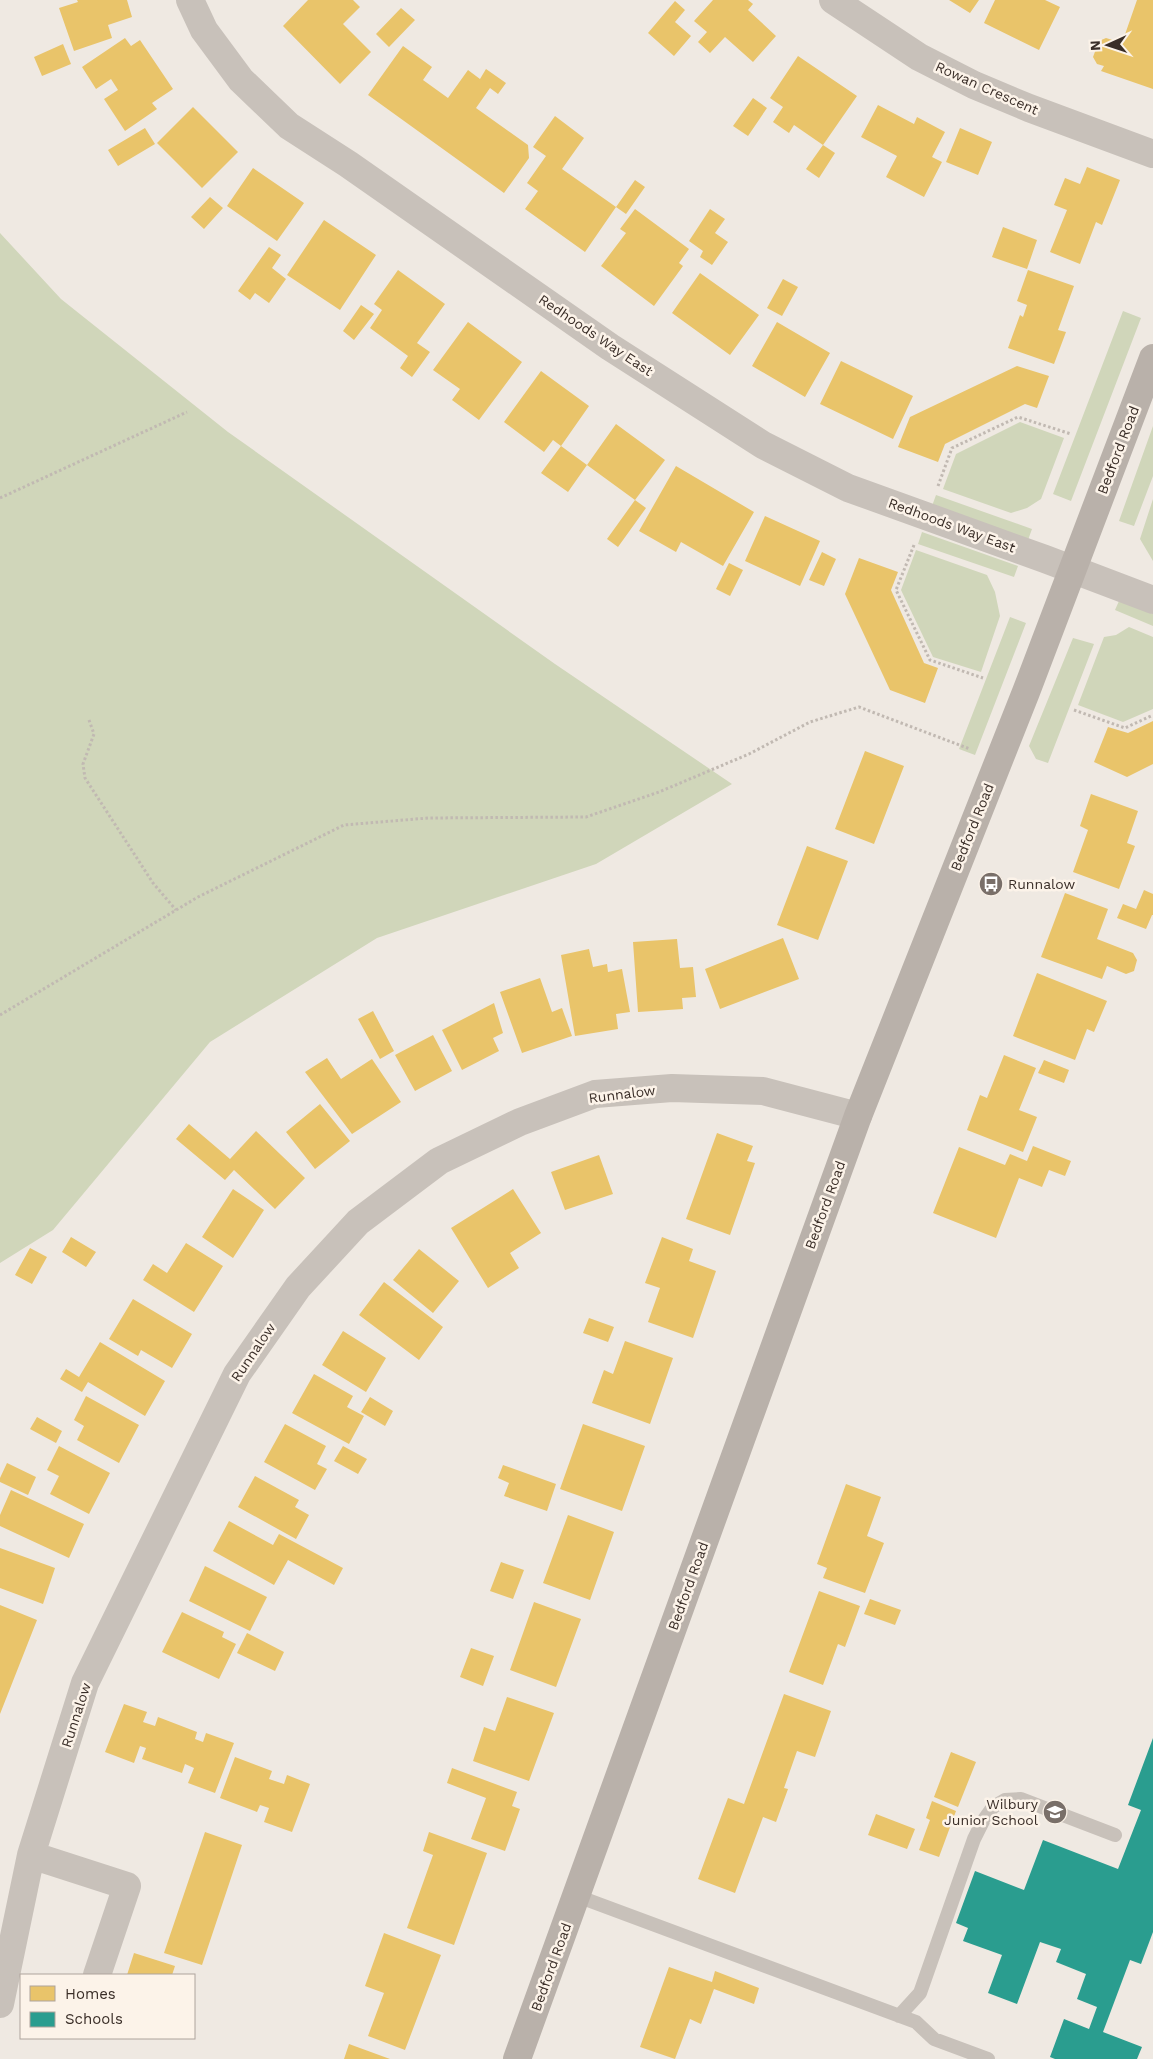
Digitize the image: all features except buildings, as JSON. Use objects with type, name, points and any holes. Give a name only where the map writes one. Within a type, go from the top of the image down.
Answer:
[{"type":"street","name":"Redhoods Way East","points":[[190,0],[204,30],[240,80],[289,126],[348,164],[610,346],[763,444],[848,488],[1153,600]]},
{"type":"street","name":"Rowan Crescent","points":[[833,0],[919,57],[974,84],[1029,108],[1153,154]]},
{"type":"street","name":"Bedford Road","points":[[517,2059],[858,1116],[999,760],[1153,358]]},
{"type":"street","name":"Runnalow","points":[[0,2004],[31,1855],[85,1683],[237,1374],[298,1287],[358,1222],[439,1161],[520,1122],[595,1094],[672,1088],[763,1091],[858,1116]]},
{"type":"street","points":[[31,1855],[127,1886],[97,1974]]},
{"type":"lane","points":[[899,2016],[920,1993],[974,1839],[993,1806],[1006,1800],[1021,1799],[1114,1835]]},
{"type":"lane","points":[[577,1896],[916,2022],[934,2039],[988,2059]]},
{"type":"path","points":[[0,498],[187,412]]},
{"type":"path","points":[[936,492],[952,448],[1018,417],[1071,434]]},
{"type":"path","points":[[914,545],[896,590],[930,660],[983,678]]},
{"type":"path","points":[[0,1014],[198,897],[344,825],[428,818],[586,817],[659,792],[749,754],[810,722],[859,707],[999,760]]},
{"type":"path","points":[[1074,710],[1125,728],[1153,715]]},
{"type":"path","points":[[89,720],[94,734],[83,764],[84,778],[153,883],[176,910]]},
{"type":"green space","points":[[0,233],[61,299],[228,432],[555,664],[732,784],[596,864],[377,938],[210,1042],[53,1230],[0,1263]]},
{"type":"green space","points":[[1123,311],[1141,318],[1071,501],[1053,494]]},
{"type":"green space","points":[[1020,422],[1064,438],[1041,499],[1027,508],[1011,513],[943,489],[956,454]]},
{"type":"green space","points":[[1153,426],[1153,476],[1134,526],[1119,521]]},
{"type":"green space","points":[[936,495],[1032,529],[1028,540],[932,506]]},
{"type":"green space","points":[[1153,499],[1153,561],[1140,539]]},
{"type":"green space","points":[[922,532],[1018,566],[1014,577],[918,544]]},
{"type":"green space","points":[[916,550],[987,575],[995,592],[1000,616],[981,672],[933,657],[901,590]]},
{"type":"green space","points":[[1119,601],[1153,614],[1153,626],[1115,610]]},
{"type":"green space","points":[[1010,617],[1026,623],[975,755],[959,749]]},
{"type":"green space","points":[[1129,627],[1153,637],[1153,709],[1123,722],[1078,705],[1104,637],[1116,635]]},
{"type":"green space","points":[[1073,638],[1094,644],[1048,763],[1036,759],[1029,746]]},
{"type":"place","name":"Runnalow","points":[[991,884]]},
{"type":"place","name":"Wilbury Junior School","points":[[1055,1812]]}]
